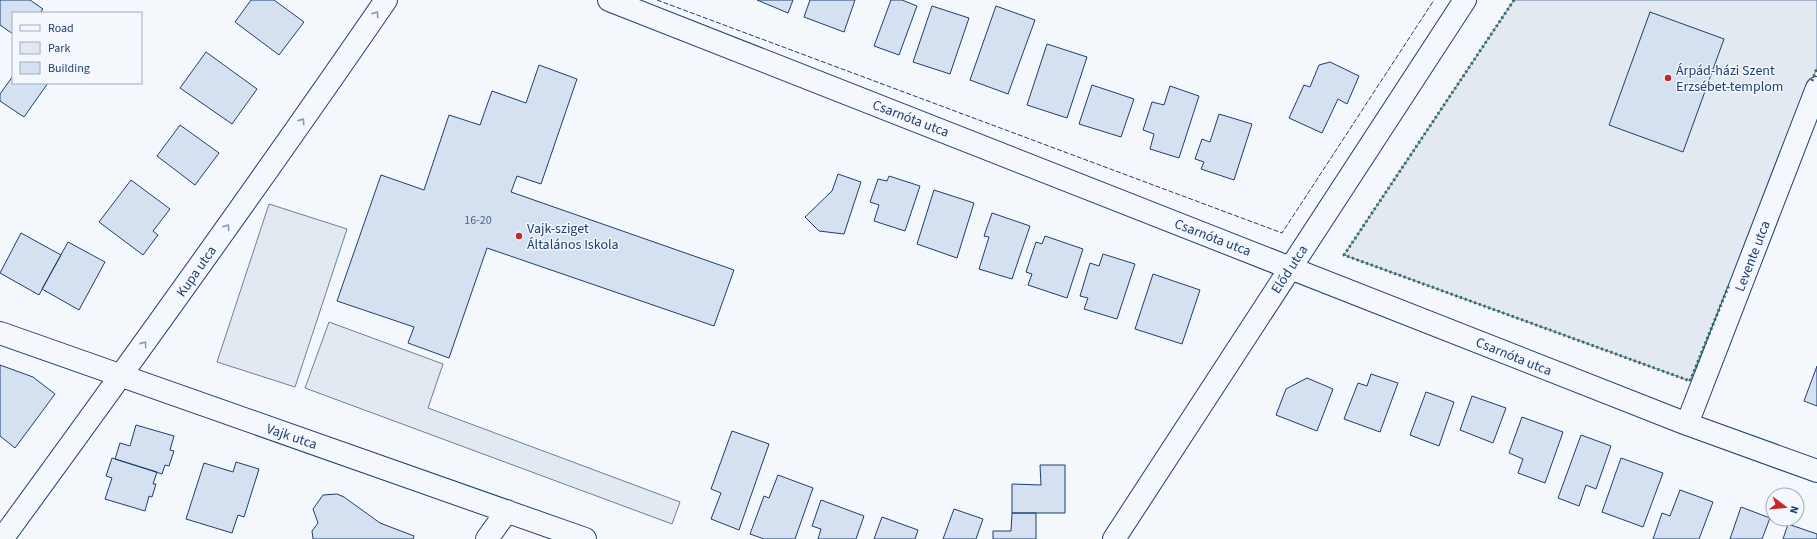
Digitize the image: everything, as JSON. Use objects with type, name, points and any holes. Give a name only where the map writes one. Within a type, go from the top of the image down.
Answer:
[{"type":"street","name":"Kupa utca","points":[[2,539],[121,376],[386,0]]},
{"type":"street","name":"Csarnóta utca","points":[[610,0],[1687,424],[1817,471]]},
{"type":"street","name":"Előd utca","points":[[1114,539],[1290,267],[1466,0]]},
{"type":"street","name":"Levente utca","points":[[1687,424],[1817,88]]},
{"type":"street","name":"Vajk utca","points":[[0,333],[585,539]]},
{"type":"street","points":[[487,539],[507,512]]},
{"type":"green space","points":[[1514,0],[1817,0],[1817,68],[1690,381],[1344,255]]},
{"type":"green space","points":[[269,204],[347,229],[295,387],[217,362]]},
{"type":"green space","points":[[329,322],[443,364],[428,408],[680,502],[672,524],[305,388]]},
{"type":"building","points":[[0,0],[30,0],[43,9],[41,12],[12,12],[12,33],[0,25]]},
{"type":"building","points":[[251,0],[274,0],[304,22],[279,55],[235,22]]},
{"type":"building","points":[[757,0],[793,0],[788,13]]},
{"type":"building","points":[[810,0],[855,0],[844,32],[804,17]]},
{"type":"building","points":[[891,0],[902,0],[917,6],[899,55],[874,46]]},
{"type":"building","points":[[932,6],[969,18],[950,74],[913,62]]},
{"type":"building","points":[[996,6],[1035,20],[1008,94],[970,80]]},
{"type":"building","name":"Árpád-házi Szent Erzsébet-templom","points":[[1650,12],[1724,39],[1683,152],[1609,125]]},
{"type":"building","points":[[1047,44],[1087,57],[1067,118],[1027,105]]},
{"type":"building","points":[[206,52],[257,89],[232,124],[180,88]]},
{"type":"building","points":[[1330,62],[1359,76],[1347,104],[1338,99],[1322,133],[1289,118],[1304,85],[1310,87],[1319,65]]},
{"type":"building","points":[[539,65],[577,79],[541,184],[517,176],[511,192],[734,270],[714,326],[487,248],[449,358],[408,343],[414,327],[337,301],[381,175],[424,190],[449,115],[480,125],[492,91],[526,103]]},
{"type":"building","points":[[12,77],[12,84],[47,84],[24,117],[0,101],[0,94]]},
{"type":"building","points":[[1092,85],[1134,99],[1121,137],[1079,124]]},
{"type":"building","points":[[1170,86],[1199,96],[1179,158],[1150,149],[1154,134],[1143,130],[1152,102],[1164,105]]},
{"type":"building","points":[[1219,114],[1252,124],[1234,180],[1201,169],[1204,162],[1195,159],[1202,139],[1210,142]]},
{"type":"building","points":[[180,125],[219,153],[195,185],[157,156]]},
{"type":"building","points":[[838,174],[861,182],[844,234],[819,231],[805,217],[832,191]]},
{"type":"building","points":[[889,176],[920,186],[905,231],[874,221],[879,205],[870,202],[878,179],[887,181]]},
{"type":"building","points":[[131,180],[170,209],[153,231],[158,235],[143,255],[99,222]]},
{"type":"building","points":[[934,190],[974,203],[957,258],[917,244]]},
{"type":"building","points":[[992,213],[1030,226],[1012,279],[979,269],[989,237],[984,236]]},
{"type":"building","points":[[21,233],[61,255],[39,295],[0,273]]},
{"type":"building","points":[[1045,236],[1083,249],[1067,298],[1028,285],[1032,274],[1026,272],[1036,242],[1042,244]]},
{"type":"building","points":[[68,242],[105,262],[79,310],[42,289]]},
{"type":"building","points":[[1103,254],[1135,264],[1117,319],[1084,309],[1088,298],[1080,296],[1090,263],[1099,266]]},
{"type":"building","points":[[1153,274],[1200,290],[1182,344],[1135,329]]},
{"type":"building","points":[[0,365],[33,377],[55,394],[15,448],[0,436]]},
{"type":"building","points":[[1817,366],[1817,406],[1804,401]]},
{"type":"building","points":[[1371,374],[1398,383],[1380,432],[1344,419],[1358,383],[1367,386]]},
{"type":"building","points":[[1307,378],[1333,389],[1317,431],[1276,415],[1286,389]]},
{"type":"building","points":[[1426,392],[1454,402],[1439,446],[1410,435]]},
{"type":"building","points":[[1472,396],[1506,408],[1493,443],[1460,430]]},
{"type":"building","points":[[1522,417],[1563,432],[1545,483],[1518,473],[1523,459],[1509,453]]},
{"type":"building","points":[[136,425],[174,436],[170,450],[174,451],[169,466],[165,465],[162,474],[115,459],[120,443],[130,446]]},
{"type":"building","points":[[732,431],[769,444],[739,530],[711,519],[721,493],[711,489]]},
{"type":"building","points":[[1581,435],[1611,446],[1596,489],[1586,485],[1579,506],[1558,498]]},
{"type":"building","points":[[112,458],[157,472],[153,484],[156,484],[152,497],[149,496],[145,511],[105,499],[112,478],[106,476]]},
{"type":"building","points":[[1621,458],[1663,473],[1643,527],[1602,512]]},
{"type":"building","points":[[236,462],[259,469],[244,517],[238,515],[232,533],[186,519],[204,463],[233,472]]},
{"type":"building","points":[[1040,465],[1065,465],[1065,513],[1012,513],[1012,484],[1041,485]]},
{"type":"building","points":[[778,475],[813,488],[795,539],[764,539],[750,534],[764,496],[769,498]]},
{"type":"building","points":[[1680,490],[1713,502],[1699,539],[1653,539],[1662,513],[1670,516]]},
{"type":"building","points":[[337,494],[344,497],[380,523],[414,536],[413,539],[313,539],[312,531],[318,523],[313,509],[323,495]]},
{"type":"building","points":[[821,500],[864,516],[856,539],[818,539],[821,529],[812,526]]},
{"type":"building","points":[[1741,507],[1765,516],[1765,527],[1767,527],[1762,539],[1730,539]]},
{"type":"building","points":[[954,509],[983,519],[976,539],[943,539]]},
{"type":"building","points":[[1012,513],[1036,513],[1036,539],[993,539],[993,531],[1011,531]]},
{"type":"building","points":[[882,517],[918,530],[915,539],[874,539]]},
{"type":"building","points":[[1787,527],[1797,527],[1817,534],[1817,539],[1783,539]]},
{"type":"hedge","points":[[1514,0],[1344,255],[1690,381],[1729,285]]},
{"type":"hedge","points":[[1812,81],[1817,68]]},
{"type":"fence","points":[[657,0],[1282,233],[1434,0]]},
{"type":"place","name":"Árpád-házi Szent Erzsébet-templom","points":[[1668,78]]},
{"type":"place","name":"Vajk-sziget Általános Iskola","points":[[519,236]]}]
